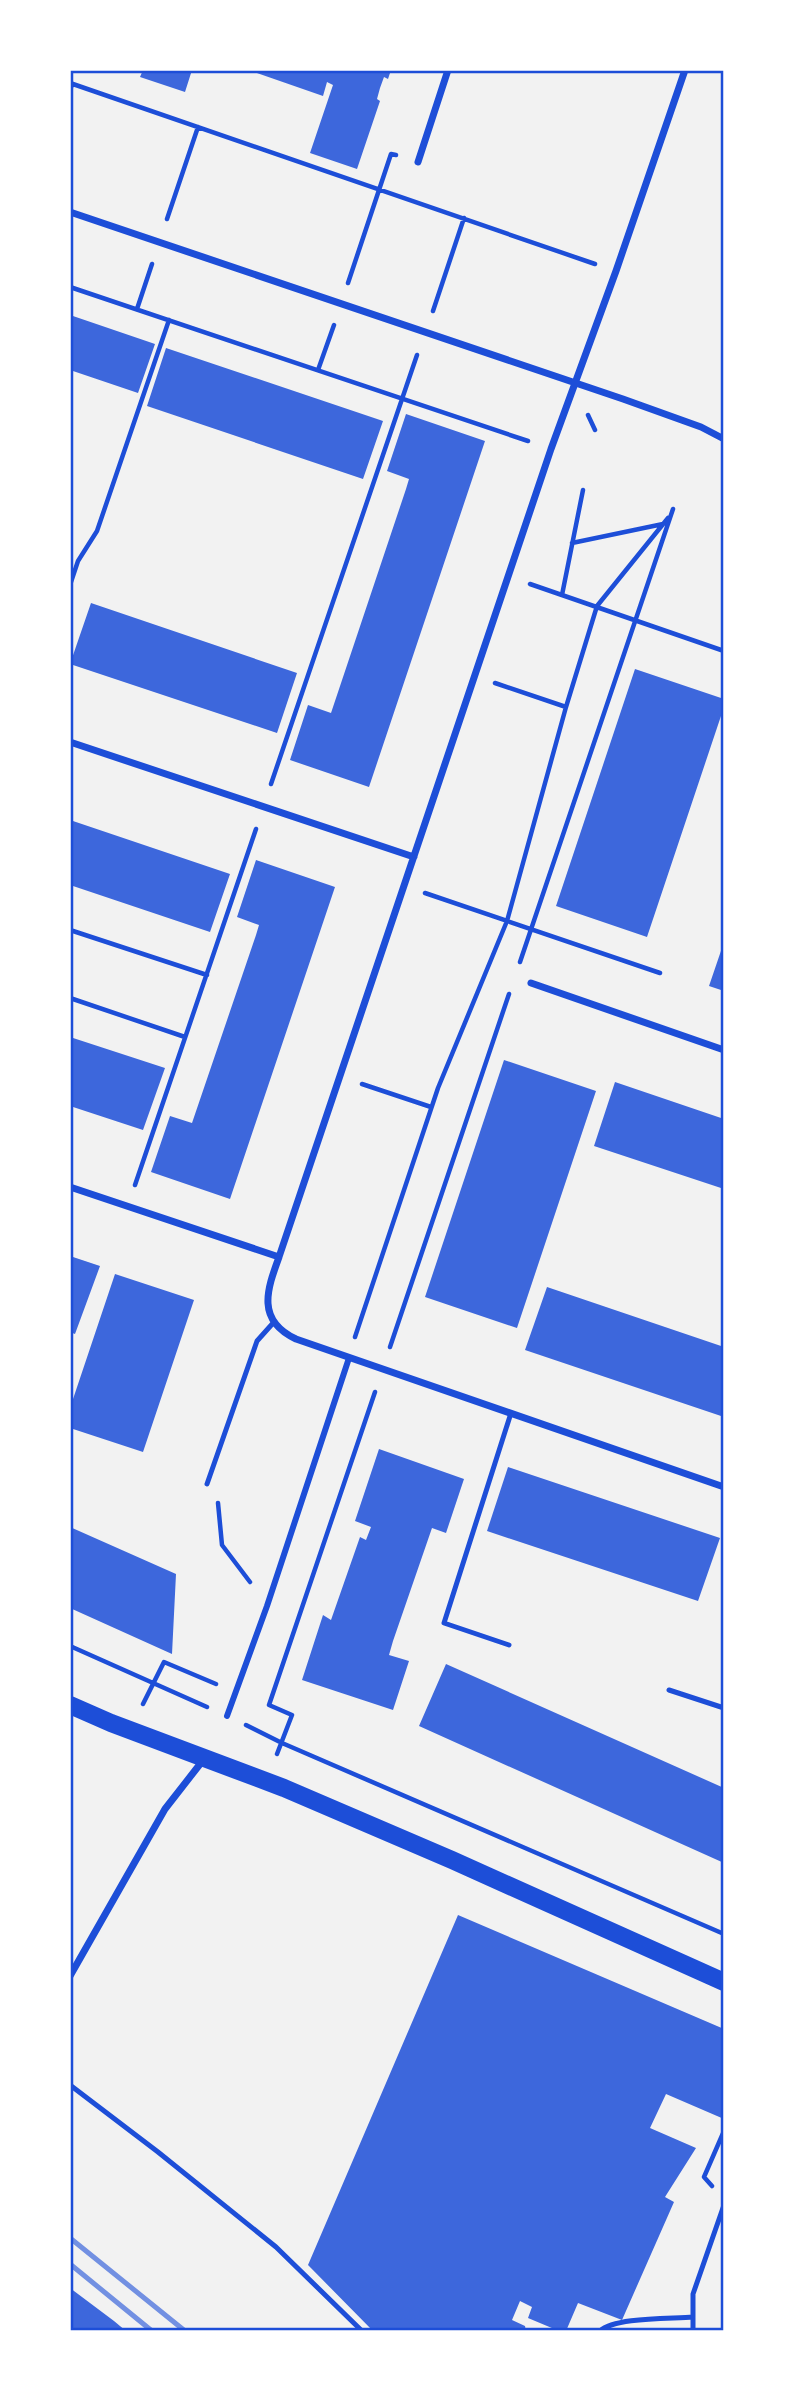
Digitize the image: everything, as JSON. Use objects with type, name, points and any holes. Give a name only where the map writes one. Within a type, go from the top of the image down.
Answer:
[{"type":"main road","points":[[70,1705],[265,1781],[452,1860],[724,1982]]},
{"type":"street","points":[[418,162],[448,70]]},
{"type":"street","points":[[685,70],[551,449],[267,1297],[274,1322],[286,1335],[724,1486]]},
{"type":"street","points":[[70,212],[688,422],[724,439]]},
{"type":"street","points":[[70,742],[414,857]]},
{"type":"street","points":[[531,983],[724,1051]]},
{"type":"street","points":[[70,1187],[279,1257]]},
{"type":"street","points":[[227,1716],[267,1606],[349,1358]]},
{"type":"street","points":[[70,1976],[165,1809],[204,1758]]},
{"type":"lane","points":[[207,1484],[257,1342],[274,1322]]},
{"type":"lane","points":[[509,1645],[444,1623],[511,1413]]},
{"type":"lane","points":[[669,1690],[724,1707]]},
{"type":"lane","points":[[70,2085],[276,2247],[362,2331]]},
{"type":"lane","points":[[693,2331],[693,2294],[724,2205]]},
{"type":"lane","points":[[600,2331],[618,2323],[693,2317]]},
{"type":"path","points":[[70,90],[71,83],[616,271]]},
{"type":"path","points":[[70,287],[551,449]]},
{"type":"path","points":[[70,585],[78,561],[97,531],[169,320]]},
{"type":"path","points":[[562,594],[583,490]]},
{"type":"path","points":[[349,1358],[431,1107],[507,921],[597,606],[672,511],[519,965]]},
{"type":"path","points":[[572,543],[663,524]]},
{"type":"path","points":[[508,577],[724,651]]},
{"type":"path","points":[[474,676],[566,708]]},
{"type":"path","points":[[404,885],[660,973]]},
{"type":"path","points":[[70,930],[207,975]]},
{"type":"path","points":[[269,1705],[510,990]]},
{"type":"path","points":[[70,998],[185,1037]]},
{"type":"path","points":[[339,1076],[431,1107]]},
{"type":"path","points":[[207,1484],[219,1504],[222,1545],[267,1606]]},
{"type":"path","points":[[70,1646],[282,1743],[724,1934]]},
{"type":"path","points":[[130,1730],[163,1662],[292,1715],[265,1781]]},
{"type":"path","points":[[718,2192],[704,2177],[724,2131]]},
{"type":"building","points":[[143,70],[192,70],[185,92],[140,77]]},
{"type":"building","points":[[248,70],[391,70],[388,79],[384,77],[380,88],[377,99],[380,101],[357,169],[310,153],[333,85],[327,82],[323,96]]},
{"type":"building","points":[[70,315],[155,344],[138,393],[70,370]]},
{"type":"building","points":[[166,348],[383,421],[363,479],[147,406]]},
{"type":"building","points":[[406,414],[485,441],[369,787],[290,760],[308,705],[331,713],[409,479],[387,471]]},
{"type":"building","points":[[91,603],[297,673],[277,733],[70,664]]},
{"type":"building","points":[[635,669],[724,699],[724,707],[647,937],[556,906]]},
{"type":"building","points":[[70,820],[230,874],[210,932],[70,885]]},
{"type":"building","points":[[256,860],[335,887],[230,1199],[151,1172],[170,1116],[192,1123],[256,935],[259,925],[237,917]]},
{"type":"building","points":[[724,942],[724,991],[709,986]]},
{"type":"building","points":[[70,1037],[165,1068],[143,1130],[70,1106]]},
{"type":"building","points":[[504,1060],[596,1091],[517,1328],[425,1297]]},
{"type":"building","points":[[615,1082],[724,1119],[724,1189],[594,1146]]},
{"type":"building","points":[[70,1256],[100,1266],[75,1334],[70,1332]]},
{"type":"building","points":[[115,1274],[194,1300],[143,1452],[70,1428],[70,1408]]},
{"type":"building","points":[[547,1287],[724,1347],[724,1417],[525,1350]]},
{"type":"building","points":[[379,1449],[464,1479],[446,1533],[432,1528],[393,1641],[389,1655],[409,1661],[393,1710],[302,1680],[323,1615],[331,1620],[360,1537],[366,1540],[371,1527],[355,1521]]},
{"type":"building","points":[[508,1467],[720,1538],[698,1601],[487,1531]]},
{"type":"building","points":[[70,1527],[176,1574],[172,1654],[70,1608]]},
{"type":"building","points":[[446,1664],[724,1788],[724,1863],[419,1726]]},
{"type":"building","points":[[458,1915],[724,2029],[724,2119],[666,2094],[650,2128],[696,2148],[665,2197],[674,2202],[622,2320],[578,2303],[566,2331],[559,2331],[528,2318],[532,2307],[520,2301],[512,2320],[525,2326],[526,2331],[373,2331],[308,2265]]},
{"type":"building","points":[[70,2288],[114,2321],[126,2331],[70,2331]]},
{"type":"railway","points":[[70,2238],[185,2331]]},
{"type":"railway","points":[[70,2264],[152,2331]]}]
